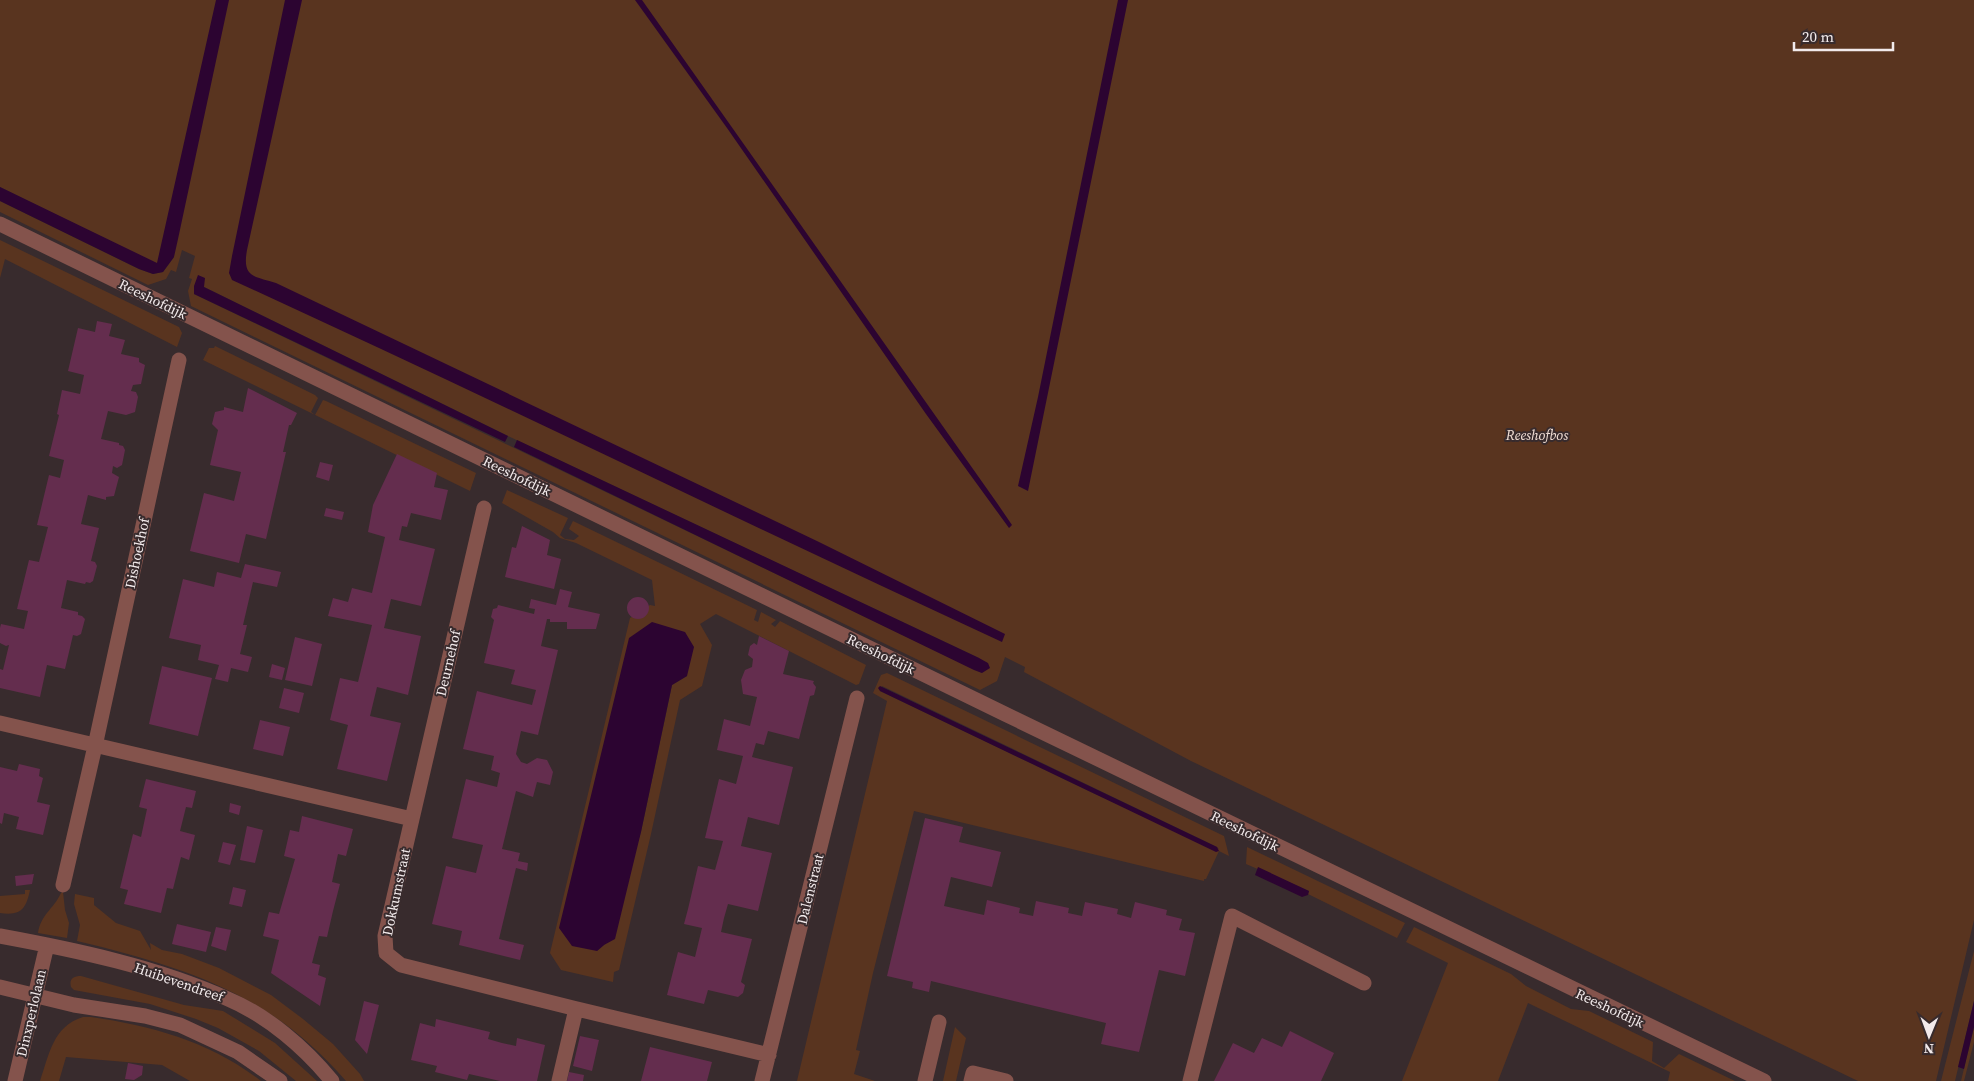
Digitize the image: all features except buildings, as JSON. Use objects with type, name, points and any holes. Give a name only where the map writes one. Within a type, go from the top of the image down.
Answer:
[{"type":"street","name":"Reeshofdijk","points":[[0,224],[1058,740],[1764,1081]]},
{"type":"street","name":"Dishoekhof","points":[[95,746],[179,360]]},
{"type":"street","name":"Deurnehof","points":[[412,819],[484,508]]},
{"type":"street","name":"Dalenstraat","points":[[762,1081],[857,698]]},
{"type":"street","points":[[0,723],[412,819]]},
{"type":"street","points":[[64,885],[95,746]]},
{"type":"street","name":"Dokkumstraat","points":[[412,819],[385,936],[386,953],[401,965],[769,1055]]},
{"type":"street","points":[[1190,1081],[1232,916],[1364,983]]},
{"type":"street","name":"Huibevendreef","points":[[0,936],[143,968],[229,999],[270,1023],[316,1061],[332,1081]]},
{"type":"street","name":"Dinxperlolaan","points":[[15,1081],[47,945]]},
{"type":"street","points":[[0,988],[74,1005],[145,1016],[180,1025],[238,1052],[280,1081]]},
{"type":"street","points":[[559,1081],[576,1009]]},
{"type":"street","points":[[925,1081],[939,1022]]},
{"type":"street","points":[[971,1081],[973,1073],[1006,1081]]},
{"type":"green space","name":"Reeshofbos","points":[[0,0],[1974,0],[1974,920],[1936,1081],[1858,1081],[1191,761],[1024,672],[1025,667],[1005,657],[997,681],[980,690],[191,306],[188,291],[192,279],[189,278],[195,256],[182,250],[176,272],[171,270],[166,279],[148,285],[0,212],[0,201],[139,269],[153,274],[163,272],[174,257],[156,264],[0,187]],"holes":[[[204,282],[204,287],[508,436],[979,658],[982,673],[194,294]]]},
{"type":"green space","points":[[0,240],[179,327],[182,333],[177,347],[5,259],[0,278]]},
{"type":"green space","points":[[215,346],[315,395],[318,398],[311,412],[315,415],[203,360],[209,348],[214,348]]},
{"type":"green space","points":[[323,400],[326,401],[476,473],[470,491],[315,415]]},
{"type":"green space","points":[[507,490],[568,518],[560,535],[565,539],[574,540],[579,536],[569,529],[573,521],[757,610],[754,620],[758,622],[761,612],[776,620],[771,624],[775,627],[780,621],[866,665],[859,684],[856,685],[716,614],[700,624],[712,645],[702,686],[680,700],[619,970],[614,972],[613,982],[561,970],[550,953],[630,618],[650,605],[655,606],[652,580],[576,543],[560,538],[553,532],[502,503]],"holes":[[[685,632],[687,676],[672,685],[641,832],[604,945],[597,951]]]},
{"type":"green space","points":[[887,673],[1224,836],[1229,856],[1219,851],[1204,881],[914,811],[873,973],[856,1050],[860,1051],[854,1074],[875,1081],[797,1081],[887,701],[873,693],[881,675]],"holes":[[[882,686],[1219,849],[1095,794],[880,691]]]},
{"type":"green space","points":[[1247,847],[1405,923],[1397,938],[1308,894],[1309,891],[1246,864]]},
{"type":"green space","points":[[25,890],[30,890],[27,902],[21,910],[7,914],[0,913],[0,896],[25,894]]},
{"type":"green space","points":[[63,892],[69,923],[67,938],[38,933],[44,916]]},
{"type":"green space","points":[[75,894],[94,898],[94,905],[116,923],[140,931],[151,950],[150,943],[162,950],[182,954],[219,968],[271,995],[333,1044],[364,1081],[346,1081],[317,1051],[288,1026],[256,1005],[224,988],[154,962],[77,941],[80,925],[74,904]]},
{"type":"green space","points":[[1414,927],[1511,974],[1526,986],[1571,1009],[1589,1011],[1653,1042],[1652,1061],[1664,1068],[1679,1054],[1735,1081],[1668,1081],[1670,1072],[1528,1003],[1498,1081],[1402,1081],[1448,963],[1406,942]]},
{"type":"green space","points":[[1974,951],[1974,1001],[1955,1081],[1941,1081]]},
{"type":"green space","points":[[81,976],[184,1005],[223,1011],[275,1043],[317,1081],[296,1081],[259,1051],[218,1028],[196,1019],[150,1004],[74,990],[71,987],[71,980],[74,977]]},
{"type":"green space","points":[[83,1017],[137,1025],[180,1038],[222,1056],[242,1067],[261,1081],[190,1081],[162,1065],[66,1057],[59,1081],[40,1081],[50,1052],[59,1034],[73,1021]]},
{"type":"green space","points":[[955,1027],[966,1038],[956,1081],[943,1081]]},
{"type":"green space","points":[[1974,1027],[1974,1042],[1964,1081],[1961,1081]]},
{"type":"shaded area","points":[[216,0],[229,0],[174,257],[163,272],[153,274],[139,269],[0,201],[0,187],[157,263]]},
{"type":"shaded area","points":[[285,0],[302,0],[247,250],[246,266],[251,274],[276,283],[819,542],[1005,634],[1002,642],[232,280],[229,273],[232,256]]},
{"type":"shaded area","points":[[635,0],[642,0],[997,503],[1012,525],[1009,528],[926,414],[727,128]]},
{"type":"shaded area","points":[[1118,0],[1128,0],[1028,491],[1018,486],[1038,397]]},
{"type":"shaded area","points":[[198,275],[205,278],[204,287],[508,436],[505,442],[194,294],[194,286]]},
{"type":"shaded area","points":[[517,440],[979,658],[988,663],[990,668],[982,673],[974,670],[514,447]]},
{"type":"shaded area","points":[[652,622],[685,632],[694,647],[687,676],[672,685],[641,832],[615,939],[597,951],[572,946],[559,928],[629,638]]},
{"type":"shaded area","points":[[880,686],[1217,847],[1219,851],[1216,852],[880,691],[878,688]]},
{"type":"shaded area","points":[[1258,867],[1309,891],[1308,895],[1302,897],[1255,875]]},
{"type":"shaded area","points":[[1974,1001],[1974,1027],[1964,1069],[1958,1067]]}]
